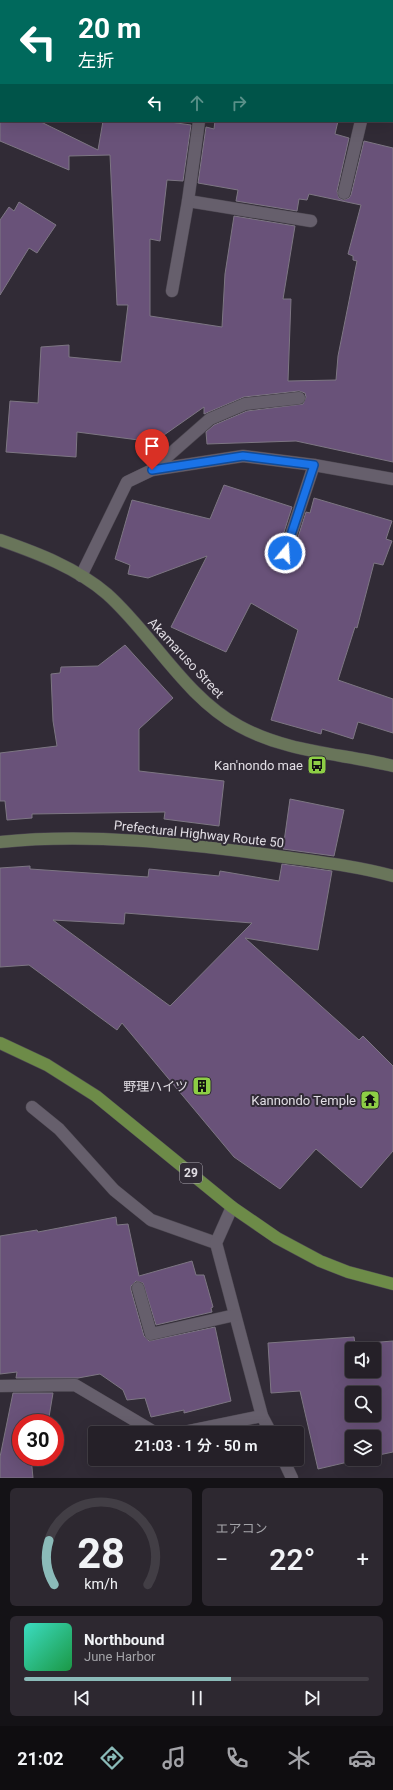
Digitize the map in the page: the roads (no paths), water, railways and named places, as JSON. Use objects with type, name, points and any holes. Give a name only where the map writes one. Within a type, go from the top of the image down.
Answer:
[{"type":"main road","name":"29","points":[[0,1043],[28,1054],[96,1096],[232,1207],[277,1238],[320,1261],[348,1272],[393,1284]]},
{"type":"street","points":[[172,291],[188,201],[199,122]]},
{"type":"street","points":[[344,193],[361,122]]},
{"type":"street","points":[[188,201],[311,221]]},
{"type":"street","points":[[81,576],[127,482],[152,470],[210,419],[245,404],[299,398]]},
{"type":"street","points":[[152,470],[243,456],[314,465],[393,479]]},
{"type":"street","points":[[285,553],[314,465]]},
{"type":"street","name":"Akamaruso Street","points":[[0,540],[41,555],[81,576],[107,594],[206,702],[239,726],[276,741],[313,752],[373,761],[393,766]]},
{"type":"street","name":"Prefectural Highway Route 50","points":[[0,842],[48,838],[102,838],[146,841],[221,849],[322,863],[393,876]]},
{"type":"street","points":[[32,1107],[59,1129],[114,1190],[151,1220],[216,1243]]},
{"type":"street","points":[[232,1207],[216,1243],[262,1416],[267,1426]]},
{"type":"street","points":[[138,1288],[151,1334],[235,1315]]},
{"type":"street","points":[[0,1386],[75,1385],[144,1426]]},
{"type":"street","points":[[214,1426],[262,1416]]},
{"type":"street","points":[[286,1466],[292,1478]]},
{"type":"place","name":"Kan'nondo mae","points":[[317,765]]},
{"type":"place","name":"野理ハイツ","points":[[202,1086]]},
{"type":"place","name":"Kannondo Temple","points":[[370,1100]]}]
